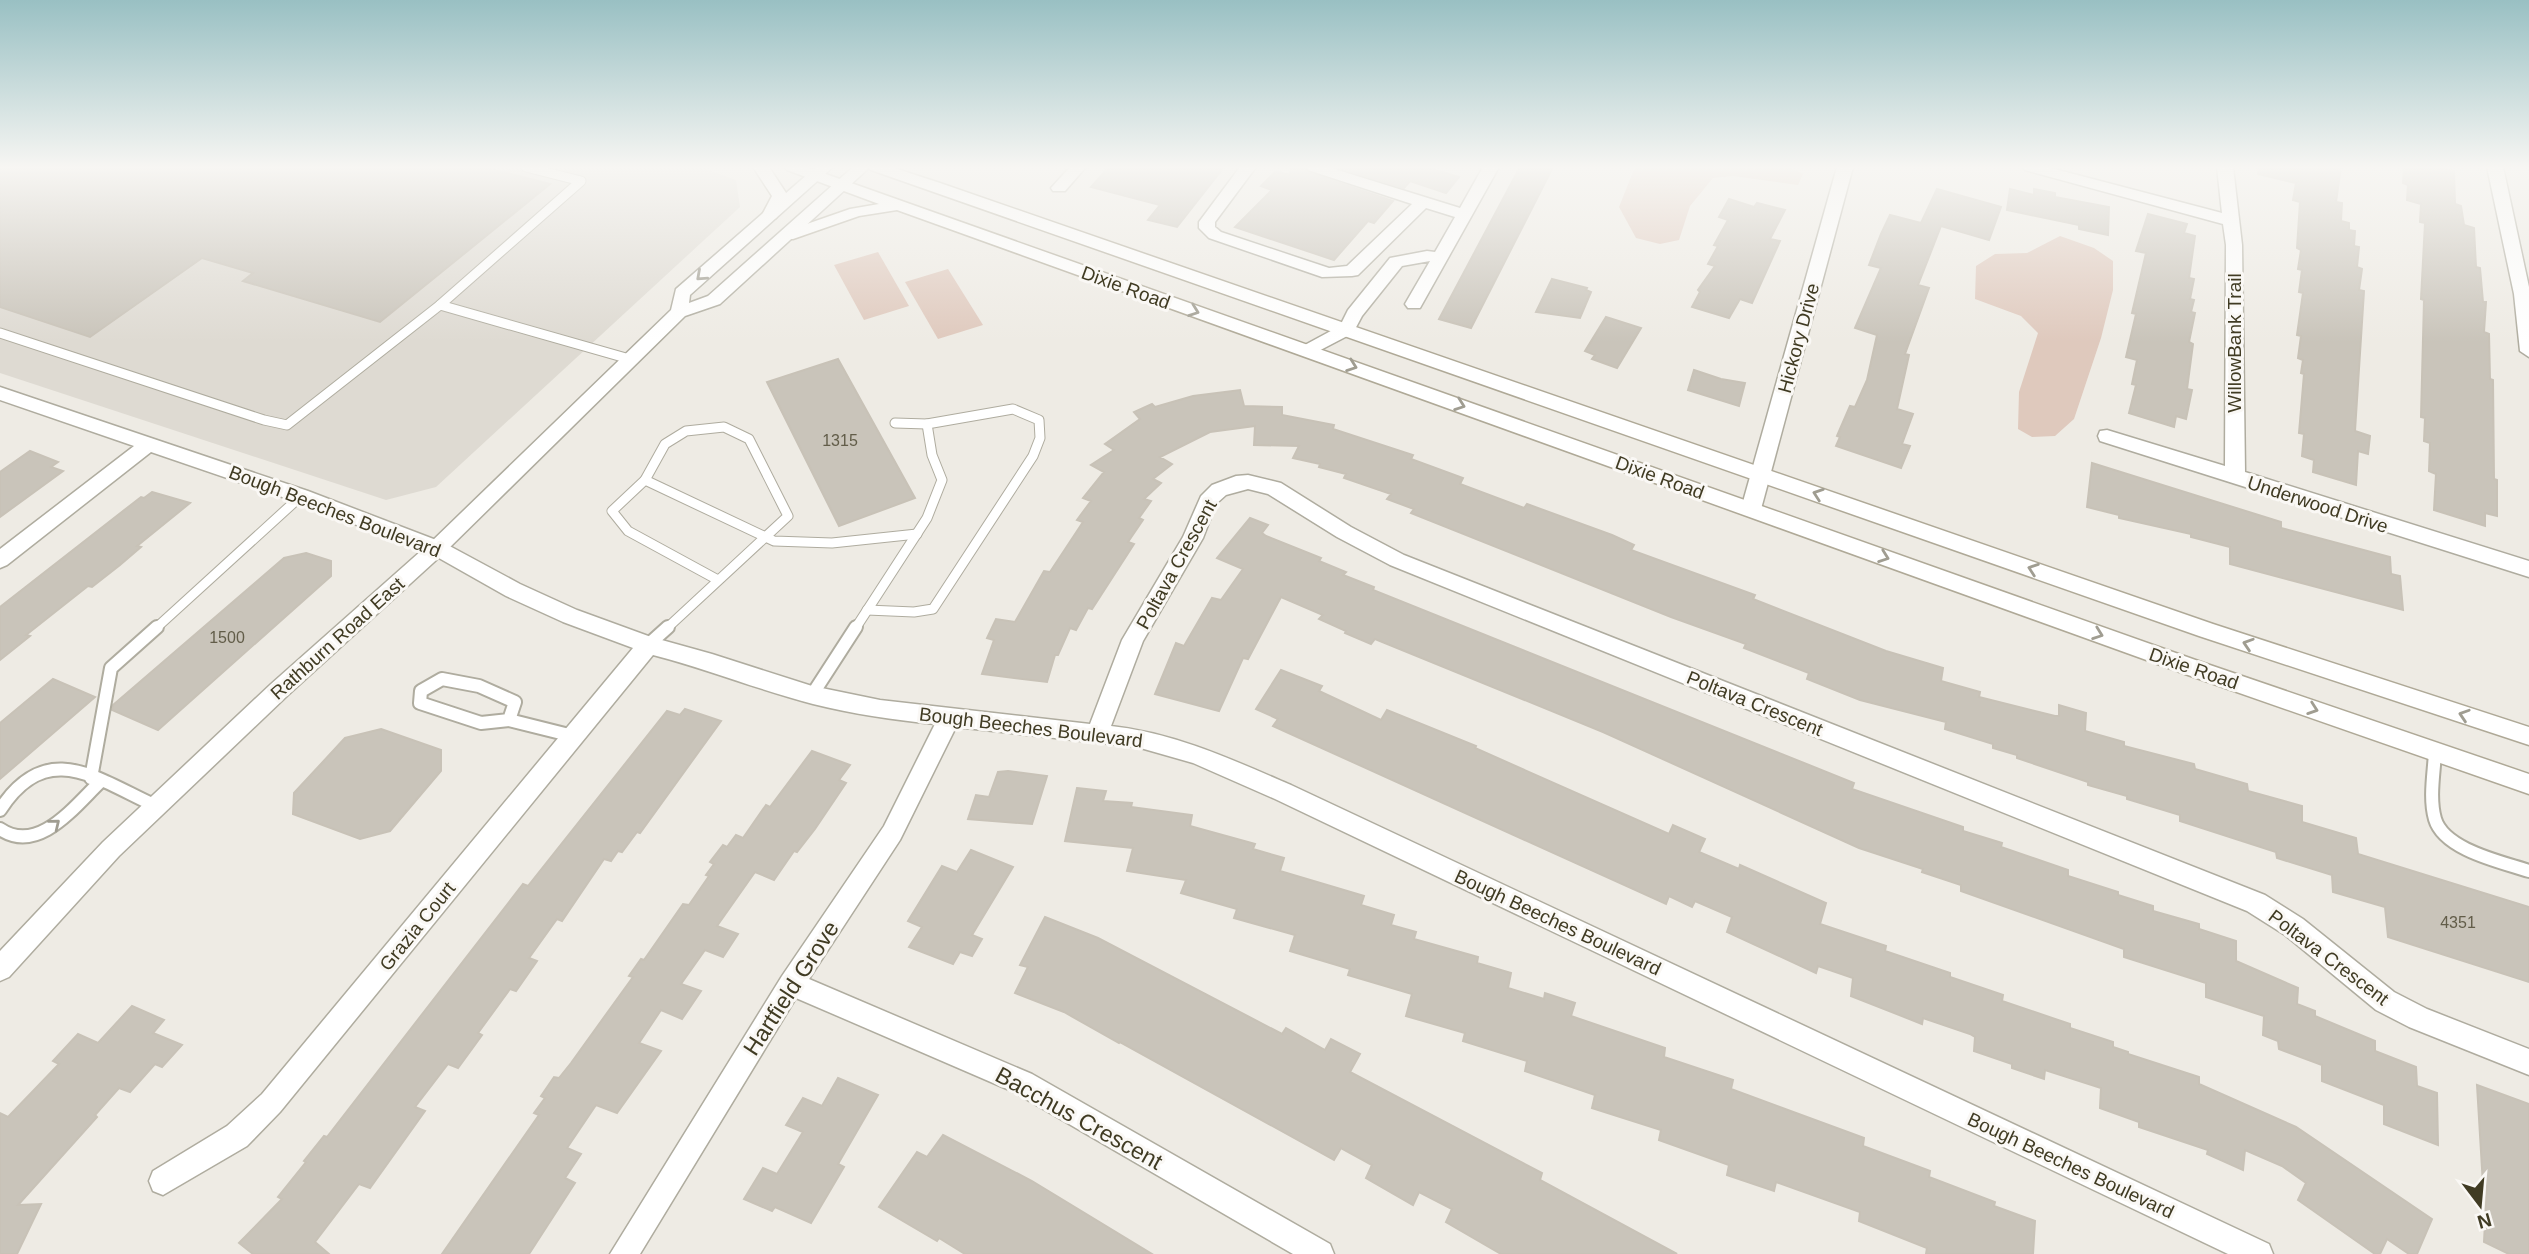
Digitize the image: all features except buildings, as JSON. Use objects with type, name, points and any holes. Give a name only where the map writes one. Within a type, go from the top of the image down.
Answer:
[{"type":"street","name":"Rathburn Road East","points":[[679,312],[682,293],[758,226]]},
{"type":"street","name":"Rathburn Road East","points":[[0,968],[111,849],[279,690],[437,548],[633,360],[679,312],[714,300],[798,226]]},
{"type":"street","points":[[787,236],[817,226]]},
{"type":"street","name":"Dixie Road","points":[[957,226],[2529,784]]},
{"type":"street","name":"Dixie Road","points":[[1046,226],[1219,288],[1350,321],[1760,473],[2206,630],[2529,736]]},
{"type":"street","points":[[1207,226],[1215,235],[1328,273],[1352,271],[1399,226]]},
{"type":"street","points":[[1414,304],[1458,226]]},
{"type":"street","name":"Hickory Drive","points":[[1751,509],[1829,226]]},
{"type":"street","name":"WillowBank Trail","points":[[2232,226],[2235,478]]},
{"type":"street","points":[[2507,226],[2522,294],[2529,351]]},
{"type":"street","points":[[1308,351],[1350,321],[1396,262],[1427,256],[1440,258]]},
{"type":"street","name":"Bough Beeches Boulevard","points":[[0,393],[301,496],[437,548],[513,590],[570,616],[648,645],[712,662],[812,695],[880,709],[1137,738],[1220,764],[2259,1254]]},
{"type":"street","name":"Underwood Drive","points":[[2107,436],[2529,569]]},
{"type":"street","points":[[0,560],[150,443]]},
{"type":"street","name":"Poltava Crescent","points":[[1098,732],[1133,640],[1193,538],[1208,501],[1219,490],[1236,483],[1264,485],[1282,492],[1343,532],[1397,560],[2236,894],[2294,927],[2371,991],[2402,1011],[2529,1062]]},
{"type":"street","name":"Grazia Court","points":[[163,1181],[237,1136],[271,1104],[648,645]]},
{"type":"street","name":"Hartfield Grove","points":[[624,1254],[791,984],[892,833],[950,717]]},
{"type":"street","name":"Bacchus Crescent","points":[[791,984],[1023,1083],[1320,1254]]},
{"type":"lane","points":[[0,333],[286,425],[440,305],[530,226]]},
{"type":"lane","points":[[440,305],[633,360]]},
{"type":"lane","points":[[867,610],[914,612],[933,609],[1033,456],[1040,438],[1039,420],[1013,409],[927,424],[895,423]]},
{"type":"lane","points":[[812,695],[927,518],[942,480],[932,455],[927,424]]},
{"type":"lane","points":[[648,645],[788,516],[749,439],[724,427],[686,431],[665,444],[645,480],[612,511],[618,522],[628,531],[718,580]]},
{"type":"lane","points":[[645,480],[774,541],[832,543],[916,534]]},
{"type":"lane","points":[[0,829],[11,837],[37,835],[58,822],[96,780],[111,668],[301,496]]},
{"type":"lane","points":[[509,720],[515,702],[479,686],[442,679],[421,691],[420,703],[481,723],[509,720],[573,736]]},
{"type":"lane","points":[[2435,752],[2435,820],[2443,834],[2463,847],[2529,871]]},
{"type":"lane","points":[[0,810],[12,794],[27,783],[44,774],[72,769],[156,806]]},
{"type":"shaded area","points":[[0,226],[720,226],[436,487],[386,500],[0,373]]},
{"type":"shaded area","points":[[1629,226],[1684,226],[1679,240],[1660,244],[1636,238]]},
{"type":"shaded area","points":[[2060,236],[2094,248],[2113,261],[2113,290],[2101,338],[2074,419],[2055,436],[2032,437],[2018,429],[2019,392],[2038,333],[2021,316],[1975,299],[1976,266],[1995,254],[2027,253]]},
{"type":"shaded area","points":[[878,252],[909,306],[864,320],[834,265]]},
{"type":"shaded area","points":[[948,269],[983,325],[938,339],[905,282]]}]
